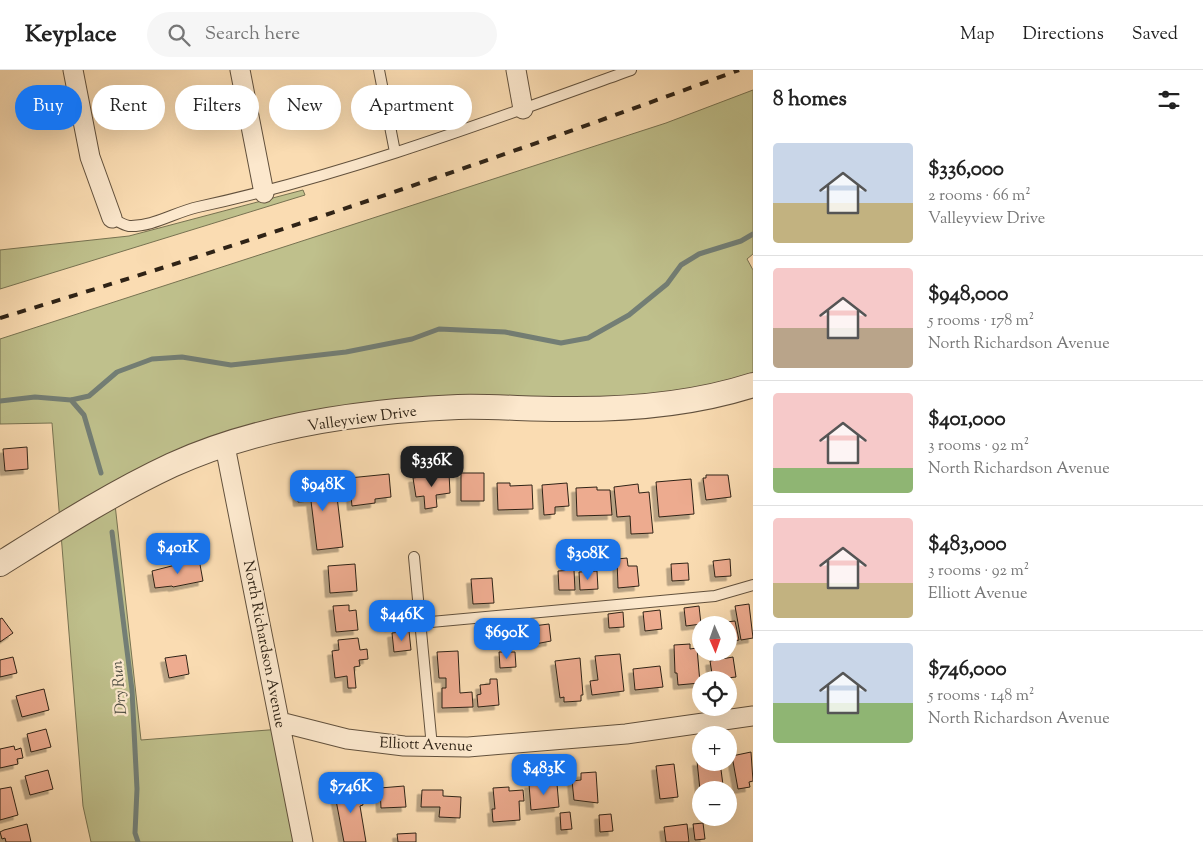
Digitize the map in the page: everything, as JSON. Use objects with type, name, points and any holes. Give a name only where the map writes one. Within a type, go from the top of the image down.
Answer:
[{"type":"street","points":[[73,70],[90,157],[112,218]]},
{"type":"street","points":[[240,70],[264,193]]},
{"type":"street","points":[[516,70],[523,109]]},
{"type":"street","name":"Valleyview Drive","points":[[0,564],[114,495],[173,465],[225,446],[319,421],[380,412],[460,407],[561,410],[643,406],[699,399],[753,384]]},
{"type":"street","name":"North Richardson Avenue","points":[[225,446],[303,842]]},
{"type":"street","name":"Elliott Avenue","points":[[280,722],[347,739],[432,747],[468,747],[626,734],[753,716]]},
{"type":"lane","points":[[379,70],[395,152]]},
{"type":"lane","points":[[112,218],[127,226],[146,224],[196,207],[264,193],[395,152],[631,70]]},
{"type":"lane","points":[[414,556],[432,747]]},
{"type":"lane","points":[[420,623],[715,596],[753,585]]},
{"type":"green space","points":[[753,90],[753,254],[747,259],[753,270],[753,385],[730,392],[319,421],[114,495],[141,740],[281,729],[303,842],[91,842],[83,806],[52,423],[0,424],[0,339],[666,123]]},
{"type":"green space","points":[[303,190],[305,195],[0,289],[0,250],[129,236]]},
{"type":"building","points":[[27,447],[28,469],[5,471],[3,449]]},
{"type":"building","points":[[449,473],[450,493],[436,495],[437,507],[425,509],[424,496],[416,497],[413,478]]},
{"type":"building","points":[[461,473],[484,473],[484,501],[461,501]]},
{"type":"building","points":[[389,474],[391,497],[375,499],[375,503],[352,506],[349,478]]},
{"type":"building","points":[[706,475],[728,475],[731,497],[706,500],[703,478],[706,478]]},
{"type":"building","points":[[691,479],[694,514],[659,517],[656,482]]},
{"type":"building","points":[[335,480],[343,547],[317,550],[311,501],[298,502],[296,484]]},
{"type":"building","points":[[497,483],[510,483],[510,486],[532,485],[533,509],[498,510]]},
{"type":"building","points":[[567,483],[569,506],[555,507],[555,514],[544,515],[542,485]]},
{"type":"building","points":[[638,484],[639,493],[649,492],[653,533],[631,534],[630,516],[617,517],[614,487]]},
{"type":"building","points":[[597,487],[597,490],[610,490],[612,515],[577,516],[576,488]]},
{"type":"building","points":[[627,558],[628,566],[637,566],[639,586],[618,588],[617,559]]},
{"type":"building","points":[[199,559],[203,581],[173,587],[155,588],[152,571]]},
{"type":"building","points":[[730,559],[731,576],[715,577],[713,561]]},
{"type":"building","points":[[688,563],[689,580],[672,581],[671,564]]},
{"type":"building","points":[[355,564],[357,591],[330,593],[328,566]]},
{"type":"building","points":[[574,570],[575,590],[559,590],[558,571]]},
{"type":"building","points":[[597,571],[598,589],[580,590],[579,572]]},
{"type":"building","points":[[492,578],[494,603],[473,604],[471,579]]},
{"type":"building","points":[[749,604],[753,638],[741,640],[735,606]]},
{"type":"building","points":[[349,605],[349,611],[356,610],[358,630],[336,632],[333,606]]},
{"type":"building","points":[[699,606],[700,616],[692,616],[692,625],[686,626],[684,608]]},
{"type":"building","points":[[401,607],[403,625],[389,627],[386,609]]},
{"type":"building","points":[[660,610],[662,629],[645,631],[643,612]]},
{"type":"building","points":[[623,612],[624,627],[609,628],[608,614]]},
{"type":"building","points":[[2,618],[13,633],[0,642],[0,619]]},
{"type":"building","points":[[549,624],[551,641],[535,644],[533,626]]},
{"type":"building","points":[[409,631],[411,650],[394,652],[392,633]]},
{"type":"building","points":[[358,638],[360,650],[367,649],[368,659],[359,660],[360,666],[354,667],[356,688],[348,688],[347,676],[335,678],[332,651],[339,650],[338,640]]},
{"type":"building","points":[[690,644],[692,661],[698,661],[699,671],[692,671],[692,684],[678,685],[677,673],[675,673],[674,645]]},
{"type":"building","points":[[458,651],[460,693],[472,692],[473,707],[442,708],[442,688],[446,688],[446,678],[439,678],[437,652]]},
{"type":"building","points":[[499,652],[515,652],[516,667],[500,668]]},
{"type":"building","points":[[620,654],[624,691],[592,695],[590,681],[598,680],[595,656]]},
{"type":"building","points":[[186,655],[189,674],[169,678],[165,658]]},
{"type":"building","points":[[13,657],[17,673],[0,677],[0,660]]},
{"type":"building","points":[[580,658],[583,695],[581,695],[581,701],[564,702],[564,697],[560,698],[555,661]]},
{"type":"building","points":[[710,661],[734,661],[735,671],[712,671]]},
{"type":"building","points":[[660,666],[663,687],[635,690],[633,669]]},
{"type":"building","points":[[490,679],[497,679],[499,705],[478,707],[477,695],[481,694],[480,685],[490,684]]},
{"type":"building","points":[[44,689],[49,710],[22,717],[16,696]]},
{"type":"building","points":[[46,729],[51,747],[31,752],[27,734]]},
{"type":"building","points":[[14,746],[15,750],[21,748],[23,758],[17,759],[18,764],[0,768],[0,749]]},
{"type":"building","points":[[751,752],[753,781],[749,782],[750,787],[738,789],[735,771],[737,771],[737,755]]},
{"type":"building","points":[[674,764],[678,797],[660,799],[656,766]]},
{"type":"building","points":[[48,770],[53,789],[30,795],[25,776]]},
{"type":"building","points":[[698,771],[721,771],[722,781],[699,781]]},
{"type":"building","points":[[596,772],[598,803],[574,800],[572,781],[581,780],[581,773]]},
{"type":"building","points":[[545,783],[545,785],[557,784],[559,807],[531,810],[529,784]]},
{"type":"building","points":[[360,786],[363,805],[360,806],[366,842],[344,842],[334,790]]},
{"type":"building","points":[[404,786],[406,807],[381,808],[380,788]]},
{"type":"building","points":[[11,787],[18,815],[0,820],[0,789]]},
{"type":"building","points":[[509,787],[509,791],[523,790],[524,801],[519,801],[520,820],[493,822],[492,809],[495,809],[493,788]]},
{"type":"building","points":[[422,790],[443,790],[443,796],[461,797],[460,818],[439,817],[440,807],[421,807]]},
{"type":"building","points":[[570,812],[572,829],[561,830],[560,813]]},
{"type":"building","points":[[611,814],[613,831],[600,832],[599,815]]},
{"type":"building","points":[[27,824],[31,842],[6,842],[5,838],[2,839],[0,832]]},
{"type":"building","points":[[687,824],[689,842],[666,842],[664,827]]},
{"type":"building","points":[[693,826],[703,826],[705,839],[695,840]]},
{"type":"building","points":[[416,833],[416,842],[398,842],[397,834]]},
{"type":"waterway","points":[[0,401],[35,397],[71,400],[89,396],[117,372],[152,359],[182,357],[231,365],[346,352],[412,339],[439,329],[505,332],[561,343],[588,338],[629,315],[667,284],[681,265],[699,254],[741,241],[753,234]]},
{"type":"waterway","name":"Dry Run","points":[[71,400],[84,415],[101,473]]},
{"type":"waterway","name":"Dry Run","points":[[112,532],[132,690],[137,789],[135,833],[138,842]]},
{"type":"railway","points":[[0,318],[93,290],[371,200],[739,70]]}]
